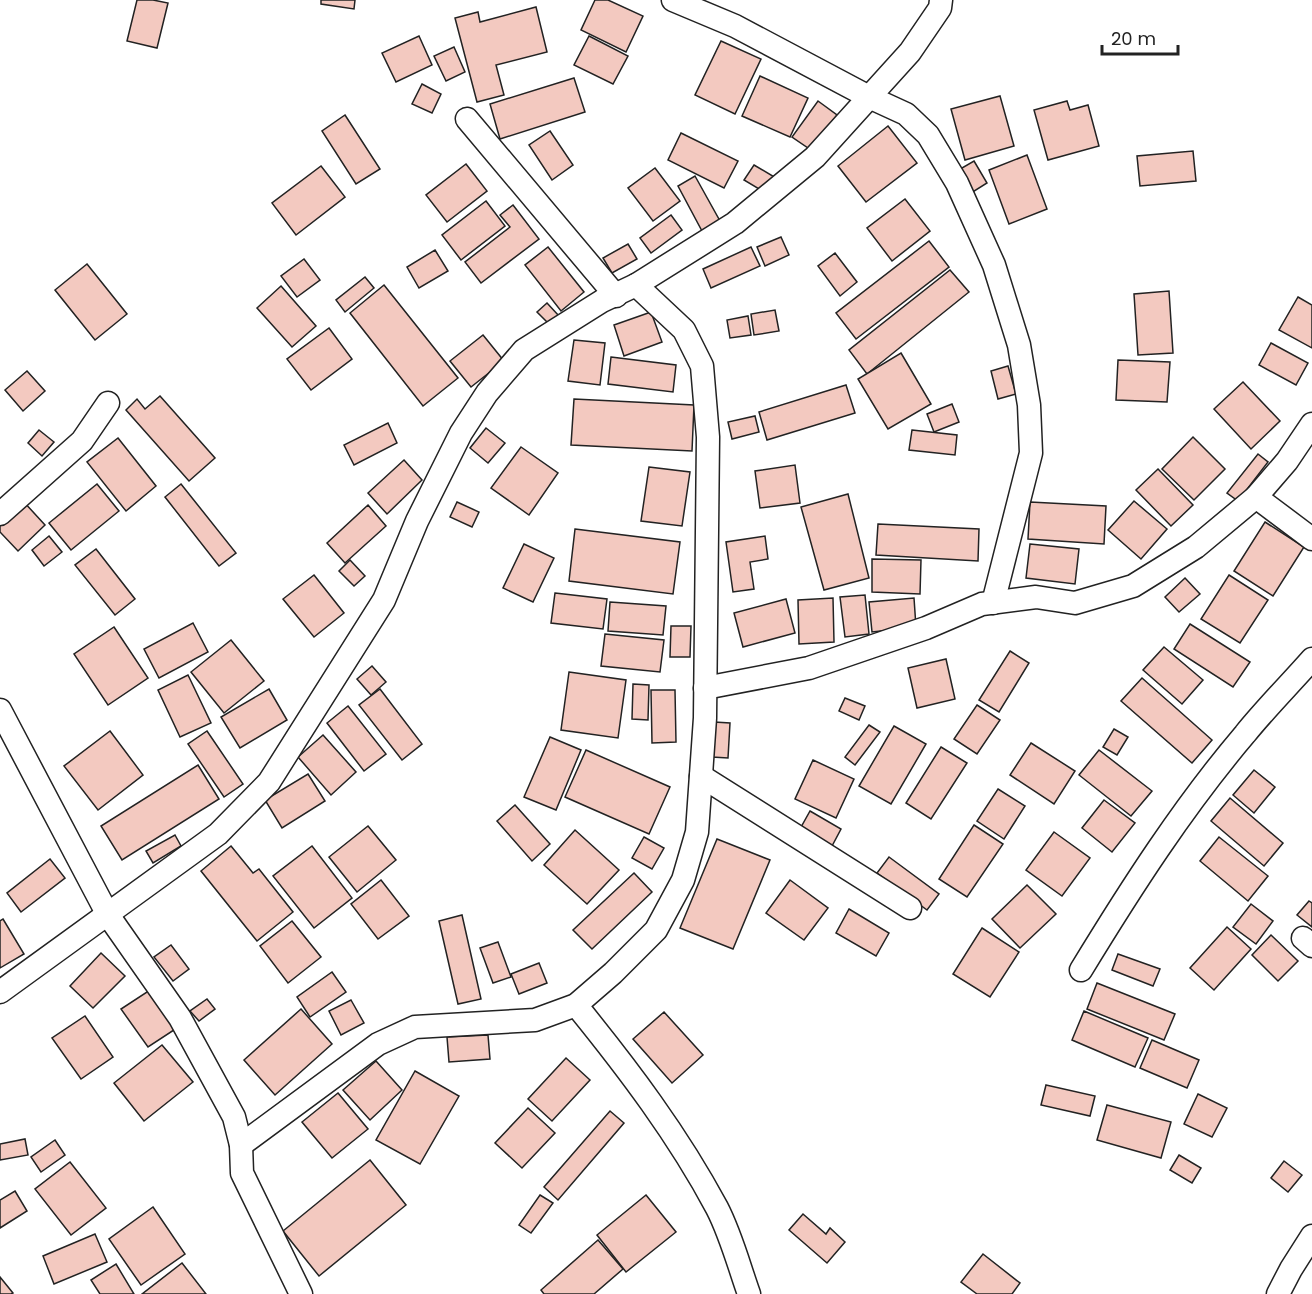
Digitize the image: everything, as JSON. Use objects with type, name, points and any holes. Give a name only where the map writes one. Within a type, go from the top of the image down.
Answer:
[{"type":"street","points":[[673,0],[735,26],[869,97],[906,114],[928,135],[957,183],[994,265],[1019,345],[1029,405],[1030,453],[993,603]]},
{"type":"street","points":[[0,992],[219,834],[268,782],[384,600],[426,501],[461,433],[486,393],[524,350],[602,301],[636,285],[735,222],[814,157],[910,52],[940,8],[941,0]]},
{"type":"street","points":[[467,119],[616,296]]},
{"type":"street","points":[[241,1145],[378,1044],[415,1028],[535,1020],[576,1005],[613,973],[656,930],[683,880],[697,832],[701,776],[705,688],[708,437],[702,366],[684,330],[636,285]]},
{"type":"street","points":[[0,514],[82,441],[108,403]]},
{"type":"street","points":[[705,688],[809,668],[926,628],[982,604],[1036,597],[1075,603],[1133,586],[1196,547],[1256,497],[1287,461],[1312,424]]},
{"type":"street","points":[[1256,497],[1312,539]]},
{"type":"street","points":[[1081,970],[1139,875],[1197,796],[1245,734],[1312,659]]},
{"type":"street","points":[[0,711],[108,915],[180,1018],[234,1117],[241,1145],[242,1173],[301,1294]]},
{"type":"street","points":[[701,776],[910,908]]},
{"type":"street","points":[[576,1005],[620,1060],[679,1142],[718,1210],[749,1294]]},
{"type":"street","points":[[1278,1294],[1312,1236]]},
{"type":"building","points":[[137,0],[168,3],[157,48],[127,41]]},
{"type":"building","points":[[321,0],[355,0],[354,9],[321,4]]},
{"type":"building","points":[[595,0],[608,0],[643,16],[626,52],[581,30]]},
{"type":"building","points":[[536,7],[547,52],[496,65],[504,95],[477,102],[455,18],[478,12],[480,22]]},
{"type":"building","points":[[419,36],[432,65],[396,82],[382,53]]},
{"type":"building","points":[[589,36],[628,56],[613,84],[574,65]]},
{"type":"building","points":[[721,41],[761,59],[735,114],[695,95]]},
{"type":"building","points":[[454,47],[465,72],[446,81],[434,56]]},
{"type":"building","points":[[760,76],[808,98],[790,137],[742,116]]},
{"type":"building","points":[[574,78],[585,112],[500,139],[490,104]]},
{"type":"building","points":[[422,84],[441,94],[432,113],[412,104]]},
{"type":"building","points":[[1000,96],[1014,146],[965,160],[951,109]]},
{"type":"building","points":[[818,101],[837,115],[811,150],[792,137]]},
{"type":"building","points":[[1067,101],[1070,110],[1088,105],[1099,146],[1048,160],[1034,110]]},
{"type":"building","points":[[345,115],[380,169],[356,184],[322,131]]},
{"type":"building","points":[[888,126],[917,163],[866,202],[838,166]]},
{"type":"building","points":[[550,131],[573,165],[552,180],[529,145]]},
{"type":"building","points":[[681,133],[738,161],[724,188],[668,160]]},
{"type":"building","points":[[1193,151],[1196,181],[1140,186],[1137,156]]},
{"type":"building","points":[[1027,155],[1047,209],[1009,224],[989,170]]},
{"type":"building","points":[[974,161],[987,183],[968,195],[955,172]]},
{"type":"building","points":[[466,164],[487,191],[447,222],[426,195]]},
{"type":"building","points":[[754,165],[776,178],[766,193],[744,180]]},
{"type":"building","points":[[321,166],[345,197],[296,235],[272,203]]},
{"type":"building","points":[[655,168],[680,201],[653,221],[628,188]]},
{"type":"building","points":[[695,176],[720,221],[702,231],[678,186]]},
{"type":"building","points":[[905,199],[930,231],[892,261],[867,228]]},
{"type":"building","points":[[486,201],[505,226],[461,260],[442,235]]},
{"type":"building","points":[[513,205],[539,239],[481,283],[465,262],[510,227],[500,215]]},
{"type":"building","points":[[671,215],[682,230],[651,253],[640,238]]},
{"type":"building","points":[[781,237],[789,255],[765,266],[757,247]]},
{"type":"building","points":[[929,241],[949,267],[856,339],[836,313]]},
{"type":"building","points":[[628,244],[637,259],[612,273],[603,258]]},
{"type":"building","points":[[548,247],[584,292],[561,311],[525,265]]},
{"type":"building","points":[[751,247],[760,266],[711,288],[703,269]]},
{"type":"building","points":[[435,250],[448,271],[419,288],[407,267]]},
{"type":"building","points":[[835,253],[857,282],[840,296],[818,266]]},
{"type":"building","points":[[304,259],[320,280],[297,297],[281,276]]},
{"type":"building","points":[[87,264],[127,314],[95,340],[55,290]]},
{"type":"building","points":[[950,270],[969,292],[867,374],[849,350]]},
{"type":"building","points":[[365,277],[374,288],[345,312],[336,300]]},
{"type":"building","points":[[384,285],[458,378],[423,406],[350,313]]},
{"type":"building","points":[[281,286],[316,326],[292,347],[257,308]]},
{"type":"building","points":[[1169,291],[1173,353],[1138,355],[1134,294]]},
{"type":"building","points":[[1298,297],[1312,305],[1312,348],[1279,330]]},
{"type":"building","points":[[547,303],[559,316],[550,325],[537,312]]},
{"type":"building","points":[[775,310],[779,331],[754,335],[751,314]]},
{"type":"building","points":[[651,312],[662,342],[624,356],[614,325]]},
{"type":"building","points":[[748,316],[751,335],[730,338],[727,320]]},
{"type":"building","points":[[329,328],[352,359],[311,390],[287,359]]},
{"type":"building","points":[[483,335],[504,361],[471,387],[450,361]]},
{"type":"building","points":[[574,340],[605,343],[600,385],[568,381]]},
{"type":"building","points":[[1271,343],[1308,363],[1296,385],[1259,365]]},
{"type":"building","points":[[901,353],[931,404],[888,429],[858,379]]},
{"type":"building","points":[[611,357],[676,365],[673,392],[608,384]]},
{"type":"building","points":[[1118,360],[1170,362],[1167,402],[1116,400]]},
{"type":"building","points":[[1008,366],[1016,394],[998,399],[991,371]]},
{"type":"building","points":[[27,371],[45,391],[23,411],[5,390]]},
{"type":"building","points":[[1243,382],[1280,421],[1251,449],[1214,409]]},
{"type":"building","points":[[846,385],[855,413],[767,440],[759,412]]},
{"type":"building","points":[[160,396],[215,458],[189,481],[126,410],[137,399],[145,409]]},
{"type":"building","points":[[574,399],[694,405],[692,451],[571,445]]},
{"type":"building","points":[[952,404],[959,422],[934,432],[927,414]]},
{"type":"building","points":[[755,416],[759,432],[732,439],[728,422]]},
{"type":"building","points":[[388,423],[397,443],[354,465],[344,445]]},
{"type":"building","points":[[486,428],[505,443],[488,463],[470,448]]},
{"type":"building","points":[[39,430],[54,442],[42,456],[28,443]]},
{"type":"building","points":[[912,430],[957,435],[955,455],[909,450]]},
{"type":"building","points":[[1193,437],[1225,469],[1194,500],[1162,469]]},
{"type":"building","points":[[118,438],[156,486],[126,511],[87,462]]},
{"type":"building","points":[[521,447],[558,473],[529,515],[491,488]]},
{"type":"building","points":[[1258,454],[1268,462],[1238,501],[1227,493]]},
{"type":"building","points":[[404,460],[422,480],[387,514],[368,493]]},
{"type":"building","points":[[795,465],[800,503],[760,508],[755,471]]},
{"type":"building","points":[[649,467],[690,472],[682,526],[641,521]]},
{"type":"building","points":[[1158,469],[1193,505],[1171,526],[1136,490]]},
{"type":"building","points":[[97,484],[119,511],[71,550],[49,523]]},
{"type":"building","points":[[181,484],[236,553],[219,566],[165,497]]},
{"type":"building","points":[[848,494],[869,578],[824,590],[801,507]]},
{"type":"building","points":[[23,501],[45,525],[18,551],[0,532],[0,521]]},
{"type":"building","points":[[1134,501],[1167,529],[1141,559],[1108,530]]},
{"type":"building","points":[[457,502],[479,512],[472,527],[450,517]]},
{"type":"building","points":[[1030,502],[1106,506],[1104,544],[1028,539]]},
{"type":"building","points":[[368,505],[386,526],[345,563],[327,543]]},
{"type":"building","points":[[1265,522],[1304,547],[1273,596],[1234,571]]},
{"type":"building","points":[[878,524],[979,529],[978,561],[876,555]]},
{"type":"building","points":[[575,529],[680,542],[673,594],[569,581]]},
{"type":"building","points":[[49,536],[62,552],[44,566],[32,550]]},
{"type":"building","points":[[765,536],[768,559],[750,562],[754,589],[733,592],[726,542]]},
{"type":"building","points":[[524,544],[554,558],[533,602],[503,588]]},
{"type":"building","points":[[1030,544],[1079,549],[1075,584],[1026,578]]},
{"type":"building","points":[[96,549],[135,599],[115,615],[75,565]]},
{"type":"building","points":[[872,559],[921,560],[920,594],[872,592]]},
{"type":"building","points":[[350,560],[365,576],[354,586],[339,571]]},
{"type":"building","points":[[314,575],[344,613],[314,637],[283,599]]},
{"type":"building","points":[[1229,575],[1268,600],[1240,643],[1201,619]]},
{"type":"building","points":[[1185,578],[1200,594],[1179,612],[1165,597]]},
{"type":"building","points":[[555,593],[607,599],[603,629],[551,623]]},
{"type":"building","points":[[865,595],[869,634],[845,637],[840,597]]},
{"type":"building","points":[[833,598],[834,642],[799,644],[798,600]]},
{"type":"building","points":[[914,598],[916,627],[872,632],[869,602]]},
{"type":"building","points":[[786,599],[795,633],[743,647],[734,613]]},
{"type":"building","points":[[610,602],[666,606],[663,635],[608,631]]},
{"type":"building","points":[[193,623],[208,652],[159,678],[144,649]]},
{"type":"building","points":[[1190,624],[1250,662],[1233,687],[1174,649]]},
{"type":"building","points":[[671,626],[691,626],[690,657],[670,657]]},
{"type":"building","points":[[114,627],[148,678],[108,705],[74,654]]},
{"type":"building","points":[[605,634],[664,640],[660,672],[601,666]]},
{"type":"building","points":[[231,640],[264,681],[224,713],[191,672]]},
{"type":"building","points":[[1164,647],[1203,680],[1182,704],[1143,670]]},
{"type":"building","points":[[1010,651],[1029,663],[999,712],[979,700]]},
{"type":"building","points":[[946,659],[955,699],[917,708],[908,668]]},
{"type":"building","points":[[372,666],[386,682],[371,695],[357,679]]},
{"type":"building","points":[[569,672],[626,680],[618,738],[561,730]]},
{"type":"building","points":[[188,675],[211,723],[180,737],[158,690]]},
{"type":"building","points":[[1142,678],[1212,740],[1192,763],[1121,701]]},
{"type":"building","points":[[633,684],[649,685],[648,720],[632,719]]},
{"type":"building","points":[[269,689],[287,720],[240,748],[221,717]]},
{"type":"building","points":[[380,689],[422,744],[402,760],[359,705]]},
{"type":"building","points":[[651,690],[675,690],[676,742],[652,743]]},
{"type":"building","points":[[845,698],[865,706],[859,720],[839,711]]},
{"type":"building","points":[[977,705],[1000,720],[977,754],[954,739]]},
{"type":"building","points":[[348,706],[386,754],[364,771],[327,723]]},
{"type":"building","points":[[714,722],[730,723],[728,758],[712,757]]},
{"type":"building","points":[[869,725],[880,732],[855,765],[845,757]]},
{"type":"building","points":[[894,726],[926,744],[891,804],[859,786]]},
{"type":"building","points":[[1114,729],[1128,737],[1117,755],[1103,747]]},
{"type":"building","points":[[110,731],[143,775],[98,810],[64,766]]},
{"type":"building","points":[[207,731],[243,784],[224,797],[188,744]]},
{"type":"building","points":[[323,735],[356,772],[331,795],[298,757]]},
{"type":"building","points":[[550,737],[581,750],[556,810],[524,797]]},
{"type":"building","points":[[1031,743],[1075,771],[1054,804],[1010,775]]},
{"type":"building","points":[[941,747],[967,763],[931,819],[906,803]]},
{"type":"building","points":[[586,750],[670,787],[649,834],[565,797]]},
{"type":"building","points":[[1099,750],[1152,791],[1131,816],[1079,775]]},
{"type":"building","points":[[813,760],[854,779],[836,818],[795,799]]},
{"type":"building","points":[[198,765],[219,799],[122,860],[101,826]]},
{"type":"building","points":[[1254,770],[1275,787],[1254,813],[1233,795]]},
{"type":"building","points":[[308,774],[325,801],[282,828],[265,800]]},
{"type":"building","points":[[998,789],[1025,806],[1004,839],[977,821]]},
{"type":"building","points":[[1230,798],[1283,843],[1264,866],[1211,821]]},
{"type":"building","points":[[1104,800],[1135,823],[1112,852],[1082,828]]},
{"type":"building","points":[[515,805],[550,844],[532,861],[497,821]]},
{"type":"building","points":[[810,811],[841,829],[832,846],[800,829]]},
{"type":"building","points":[[974,825],[1003,844],[967,897],[939,879]]},
{"type":"building","points":[[368,826],[396,860],[357,892],[329,857]]},
{"type":"building","points":[[575,830],[619,870],[587,904],[544,865]]},
{"type":"building","points":[[1054,832],[1090,858],[1062,896],[1026,870]]},
{"type":"building","points":[[175,835],[181,846],[153,863],[146,851]]},
{"type":"building","points":[[644,837],[664,848],[652,869],[632,858]]},
{"type":"building","points":[[1219,837],[1268,876],[1248,901],[1200,861]]},
{"type":"building","points":[[717,839],[770,860],[733,949],[680,928]]},
{"type":"building","points":[[231,846],[253,873],[259,869],[293,912],[257,941],[201,871]]},
{"type":"building","points":[[312,846],[352,898],[314,928],[273,876]]},
{"type":"building","points":[[889,857],[939,894],[927,910],[877,873]]},
{"type":"building","points":[[50,859],[65,878],[21,912],[7,893]]},
{"type":"building","points":[[634,873],[652,892],[592,949],[573,930]]},
{"type":"building","points":[[381,880],[409,916],[378,939],[351,904]]},
{"type":"building","points":[[790,880],[828,908],[804,940],[766,913]]},
{"type":"building","points":[[1027,885],[1056,914],[1020,948],[992,919]]},
{"type":"building","points":[[1309,901],[1312,903],[1312,927],[1297,915]]},
{"type":"building","points":[[1251,904],[1273,921],[1256,944],[1233,927]]},
{"type":"building","points":[[849,909],[889,933],[876,956],[836,933]]},
{"type":"building","points":[[462,915],[481,999],[458,1004],[439,921]]},
{"type":"building","points":[[3,919],[24,954],[0,968],[0,921]]},
{"type":"building","points":[[292,921],[321,957],[288,983],[260,946]]},
{"type":"building","points":[[1227,927],[1251,949],[1214,990],[1190,968]]},
{"type":"building","points":[[982,928],[1019,952],[990,997],[953,974]]},
{"type":"building","points":[[1271,935],[1298,961],[1278,981],[1252,955]]},
{"type":"building","points":[[498,942],[511,977],[493,983],[480,948]]},
{"type":"building","points":[[171,945],[189,969],[173,981],[154,957]]},
{"type":"building","points":[[101,953],[125,976],[93,1008],[70,986]]},
{"type":"building","points":[[1118,954],[1160,969],[1153,986],[1112,970]]},
{"type":"building","points":[[539,963],[547,983],[519,994],[511,974]]},
{"type":"building","points":[[332,972],[346,992],[310,1017],[297,997]]},
{"type":"building","points":[[1097,983],[1175,1014],[1164,1040],[1087,1009]]},
{"type":"building","points":[[150,990],[177,1028],[148,1047],[121,1009]]},
{"type":"building","points":[[207,999],[215,1009],[199,1021],[190,1011]]},
{"type":"building","points":[[351,1000],[364,1023],[341,1035],[329,1011]]},
{"type":"building","points":[[301,1009],[332,1044],[275,1095],[244,1060]]},
{"type":"building","points":[[1084,1011],[1148,1038],[1135,1067],[1072,1040]]},
{"type":"building","points":[[664,1012],[703,1055],[672,1083],[633,1039]]},
{"type":"building","points":[[85,1016],[113,1057],[81,1079],[52,1038]]},
{"type":"building","points":[[488,1035],[490,1059],[449,1062],[447,1037]]},
{"type":"building","points":[[1152,1040],[1199,1060],[1187,1088],[1140,1068]]},
{"type":"building","points":[[162,1045],[193,1082],[144,1121],[114,1083]]},
{"type":"building","points":[[566,1058],[590,1080],[552,1121],[528,1099]]},
{"type":"building","points":[[376,1061],[402,1090],[370,1120],[343,1090]]},
{"type":"building","points":[[415,1071],[459,1096],[420,1164],[376,1140]]},
{"type":"building","points":[[1046,1085],[1095,1096],[1090,1116],[1041,1105]]},
{"type":"building","points":[[338,1093],[368,1129],[332,1158],[302,1122]]},
{"type":"building","points":[[1198,1094],[1227,1108],[1212,1137],[1184,1124]]},
{"type":"building","points":[[1107,1105],[1171,1122],[1161,1158],[1097,1140]]},
{"type":"building","points":[[528,1108],[555,1133],[522,1168],[495,1143]]},
{"type":"building","points":[[610,1111],[624,1123],[558,1200],[544,1187]]},
{"type":"building","points":[[25,1139],[28,1155],[0,1160],[0,1144]]},
{"type":"building","points":[[55,1140],[65,1155],[41,1172],[31,1157]]},
{"type":"building","points":[[1179,1155],[1201,1168],[1192,1183],[1170,1170]]},
{"type":"building","points":[[370,1160],[406,1205],[319,1276],[283,1231]]},
{"type":"building","points":[[1284,1161],[1302,1175],[1288,1192],[1271,1178]]},
{"type":"building","points":[[70,1162],[106,1208],[71,1235],[35,1189]]},
{"type":"building","points":[[15,1191],[27,1211],[0,1228],[0,1200]]},
{"type":"building","points":[[540,1195],[553,1203],[531,1233],[519,1225]]},
{"type":"building","points":[[646,1195],[676,1232],[626,1272],[597,1235]]},
{"type":"building","points":[[153,1207],[185,1254],[141,1285],[109,1239]]},
{"type":"building","points":[[803,1214],[826,1234],[830,1228],[845,1242],[827,1263],[789,1230]]},
{"type":"building","points":[[95,1234],[107,1262],[54,1284],[43,1256]]},
{"type":"building","points":[[598,1240],[623,1269],[594,1294],[544,1294],[541,1290]]},
{"type":"building","points":[[983,1254],[1020,1283],[1012,1294],[977,1294],[961,1282]]},
{"type":"building","points":[[182,1263],[206,1294],[142,1294]]},
{"type":"building","points":[[116,1264],[134,1294],[100,1294],[91,1280]]},
{"type":"building","points":[[0,1277],[13,1293],[0,1294]]}]
